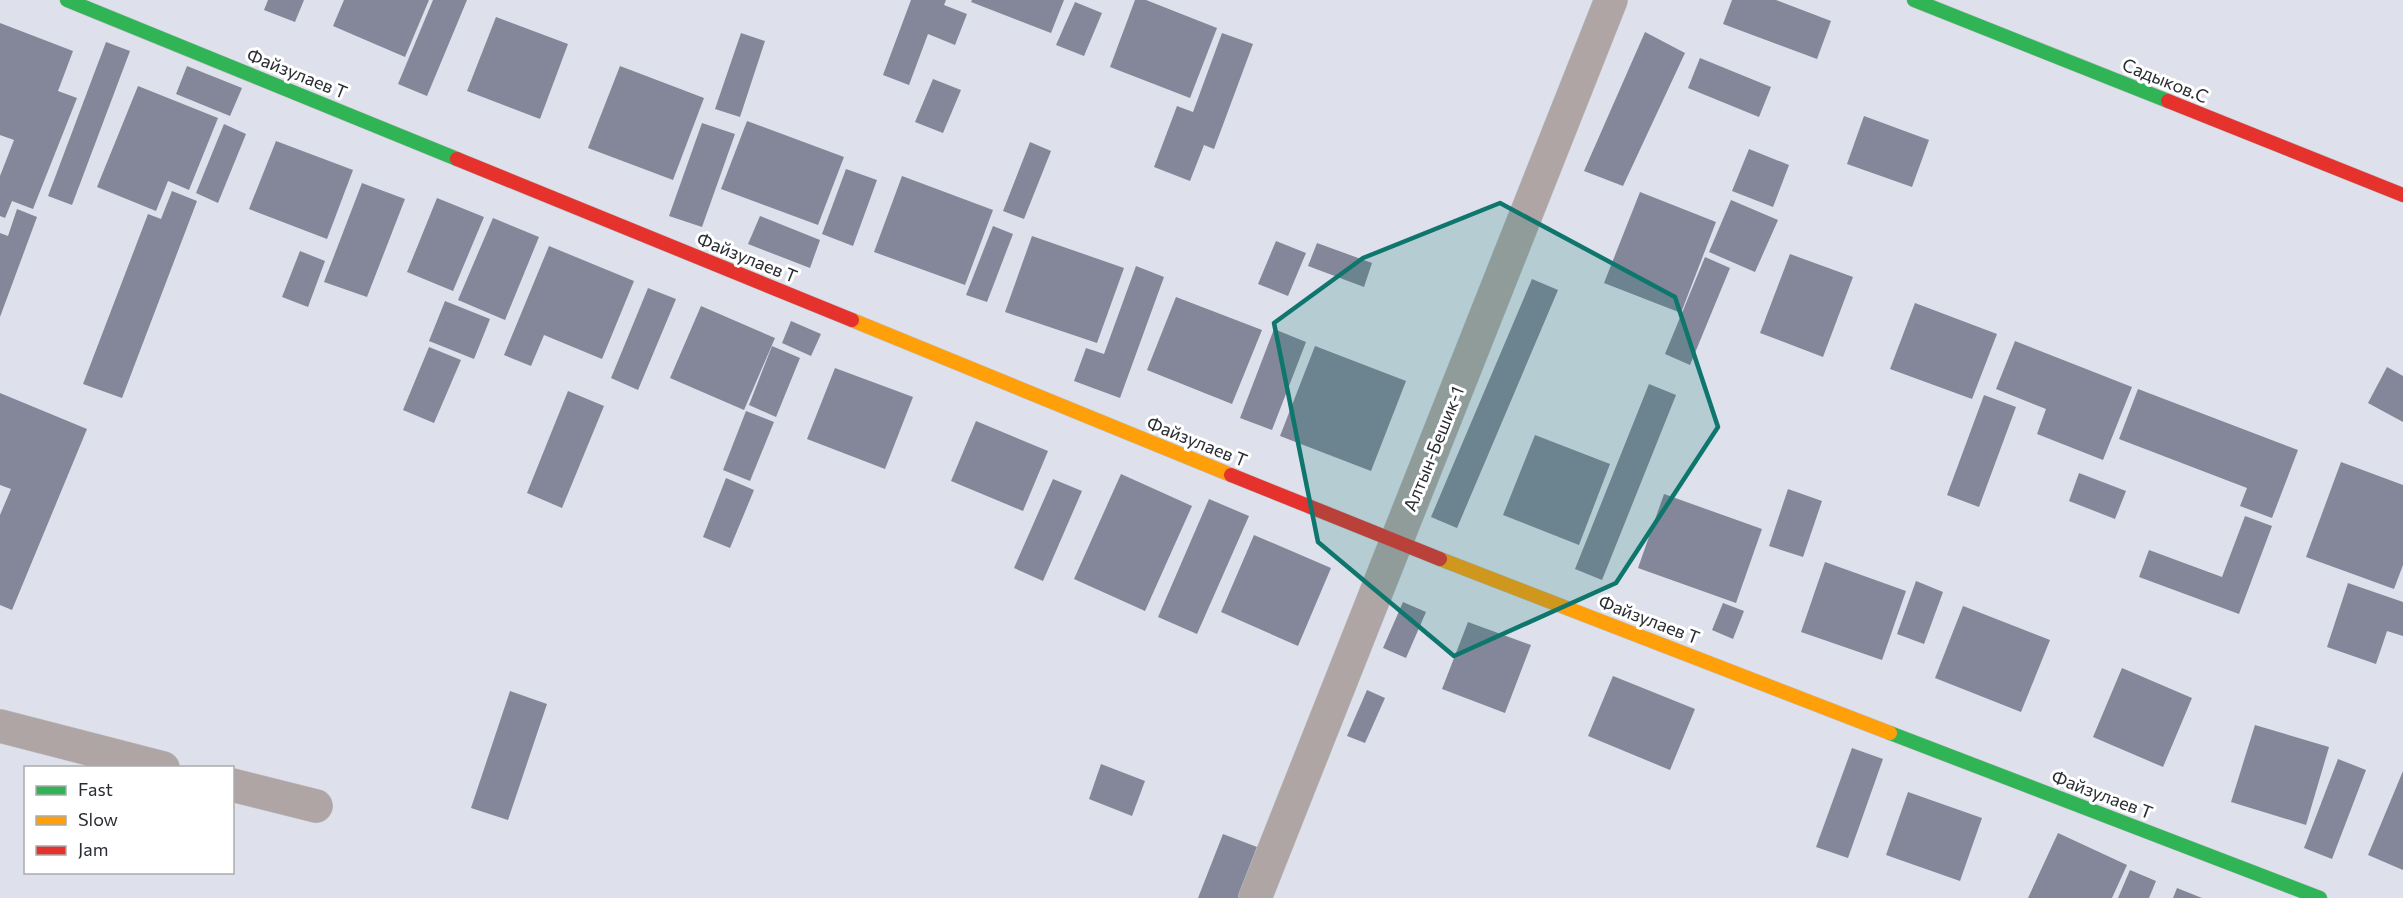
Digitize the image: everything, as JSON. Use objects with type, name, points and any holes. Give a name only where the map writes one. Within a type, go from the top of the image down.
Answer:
[{"type":"street","name":"Файзулаев Т","points":[[67,0],[1397,543],[2320,898]]},
{"type":"street","name":"Алтын-Бешик-1","points":[[1255,898],[1611,0]]},
{"type":"street","name":"Садыков.С","points":[[1914,0],[2403,195]]},
{"type":"street","points":[[0,726],[155,766]]},
{"type":"street","points":[[234,786],[316,806]]},
{"type":"highlighted area","points":[[1500,203],[1675,297],[1718,427],[1616,583],[1454,656],[1318,542],[1274,323],[1363,258]]},
{"type":"building","points":[[268,0],[304,0],[295,22],[264,10]]},
{"type":"building","points":[[344,0],[429,0],[405,57],[333,26]]},
{"type":"building","points":[[433,0],[467,0],[427,96],[398,84]]},
{"type":"building","points":[[911,0],[946,0],[944,5],[967,14],[955,45],[928,34],[909,85],[883,75]]},
{"type":"building","points":[[972,0],[1064,0],[1051,33],[971,2]]},
{"type":"building","points":[[1135,0],[1146,0],[1217,28],[1190,98],[1110,67]]},
{"type":"building","points":[[1732,0],[1776,0],[1831,21],[1817,59],[1723,24]]},
{"type":"building","points":[[1075,2],[1102,13],[1084,56],[1056,45]]},
{"type":"building","points":[[496,17],[568,44],[540,119],[467,91]]},
{"type":"building","points":[[0,23],[73,51],[58,91],[77,98],[33,209],[12,201],[5,218],[0,216],[0,176],[14,140],[0,135]]},
{"type":"building","points":[[1645,32],[1685,53],[1623,186],[1584,171]]},
{"type":"building","points":[[741,33],[765,41],[740,117],[715,109]]},
{"type":"building","points":[[1222,33],[1253,44],[1214,149],[1204,145],[1190,181],[1154,167],[1177,106],[1193,112]]},
{"type":"building","points":[[106,42],[130,51],[72,205],[48,196]]},
{"type":"building","points":[[1700,58],[1771,87],[1759,117],[1688,88]]},
{"type":"building","points":[[187,66],[242,88],[230,116],[176,94]]},
{"type":"building","points":[[620,66],[704,98],[673,180],[588,148]]},
{"type":"building","points":[[933,79],[961,90],[943,133],[915,122]]},
{"type":"building","points":[[138,86],[218,118],[189,190],[168,181],[156,211],[97,187]]},
{"type":"building","points":[[1864,116],[1929,140],[1912,187],[1847,164]]},
{"type":"building","points":[[747,121],[844,157],[818,225],[721,189]]},
{"type":"building","points":[[702,123],[735,134],[702,227],[669,216]]},
{"type":"building","points":[[224,124],[246,134],[218,203],[196,193]]},
{"type":"building","points":[[276,141],[353,170],[327,239],[249,209]]},
{"type":"building","points":[[1030,142],[1051,151],[1024,219],[1003,211]]},
{"type":"building","points":[[1749,149],[1789,165],[1773,207],[1732,191]]},
{"type":"building","points":[[846,169],[877,180],[853,246],[822,234]]},
{"type":"building","points":[[902,176],[993,210],[965,285],[874,252]]},
{"type":"building","points":[[362,183],[405,199],[367,297],[324,282]]},
{"type":"building","points":[[172,191],[197,201],[122,398],[83,384],[148,214],[161,219]]},
{"type":"building","points":[[1640,192],[1716,222],[1681,313],[1604,283]]},
{"type":"building","points":[[437,198],[484,217],[453,291],[407,272]]},
{"type":"building","points":[[1731,200],[1778,220],[1755,272],[1709,252]]},
{"type":"building","points":[[17,209],[37,217],[0,317],[0,233],[8,236]]},
{"type":"building","points":[[760,216],[820,240],[810,268],[748,244]]},
{"type":"building","points":[[493,218],[539,237],[505,320],[458,300]]},
{"type":"building","points":[[993,226],[1013,234],[987,302],[966,295]]},
{"type":"building","points":[[1032,236],[1124,268],[1097,343],[1005,312]]},
{"type":"building","points":[[1276,241],[1306,253],[1288,296],[1258,284]]},
{"type":"building","points":[[1317,243],[1372,263],[1364,287],[1308,266]]},
{"type":"building","points":[[549,246],[634,281],[602,359],[544,335],[531,366],[504,355]]},
{"type":"building","points":[[300,251],[325,261],[308,307],[282,297]]},
{"type":"building","points":[[1790,254],[1853,277],[1823,357],[1760,333]]},
{"type":"building","points":[[1705,257],[1730,268],[1690,365],[1665,354]]},
{"type":"building","points":[[1136,266],[1164,277],[1120,398],[1074,381],[1086,348],[1104,354]]},
{"type":"building","points":[[1532,279],[1558,290],[1457,528],[1431,517]]},
{"type":"building","points":[[648,288],[676,299],[638,390],[611,378]]},
{"type":"building","points":[[1176,297],[1262,330],[1232,404],[1147,370]]},
{"type":"building","points":[[445,301],[490,319],[474,359],[429,341]]},
{"type":"building","points":[[1915,303],[1997,334],[1972,399],[1890,369]]},
{"type":"building","points":[[701,306],[775,338],[744,410],[670,378]]},
{"type":"building","points":[[791,321],[821,334],[811,356],[782,343]]},
{"type":"building","points":[[1274,329],[1306,342],[1272,430],[1240,418]]},
{"type":"building","points":[[2015,341],[2132,387],[2103,460],[2037,434],[2046,409],[1996,389]]},
{"type":"building","points":[[772,346],[800,358],[776,417],[749,405]]},
{"type":"building","points":[[1315,346],[1406,381],[1371,471],[1280,436]]},
{"type":"building","points":[[429,347],[461,360],[434,423],[403,410]]},
{"type":"building","points":[[2387,367],[2403,376],[2403,422],[2368,403]]},
{"type":"building","points":[[835,368],[913,397],[885,469],[807,439]]},
{"type":"building","points":[[1649,384],[1676,395],[1602,580],[1575,569]]},
{"type":"building","points":[[2138,389],[2298,450],[2272,518],[2240,506],[2247,488],[2119,439]]},
{"type":"building","points":[[568,391],[604,406],[562,508],[527,493]]},
{"type":"building","points":[[0,393],[87,429],[12,610],[0,605],[0,515],[11,489],[0,485]]},
{"type":"building","points":[[1984,395],[2016,407],[1979,507],[1947,495]]},
{"type":"building","points":[[746,411],[774,422],[750,481],[723,470]]},
{"type":"building","points":[[976,421],[1048,451],[1023,511],[951,481]]},
{"type":"building","points":[[1535,435],[1610,464],[1579,545],[1503,515]]},
{"type":"building","points":[[2341,462],[2403,485],[2403,565],[2394,589],[2306,557]]},
{"type":"building","points":[[2079,473],[2126,491],[2115,519],[2069,501]]},
{"type":"building","points":[[1121,474],[1192,506],[1145,611],[1074,579]]},
{"type":"building","points":[[726,478],[754,490],[730,548],[703,537]]},
{"type":"building","points":[[1053,479],[1082,491],[1043,581],[1014,568]]},
{"type":"building","points":[[1788,489],[1822,501],[1803,557],[1769,546]]},
{"type":"building","points":[[1664,494],[1762,529],[1736,603],[1638,568]]},
{"type":"building","points":[[1209,499],[1249,516],[1197,634],[1158,617]]},
{"type":"building","points":[[2245,516],[2272,526],[2239,614],[2139,577],[2149,550],[2222,577]]},
{"type":"building","points":[[1254,535],[1331,568],[1298,646],[1221,612]]},
{"type":"building","points":[[1825,562],[1906,591],[1882,660],[1801,632]]},
{"type":"building","points":[[1916,581],[1943,592],[1924,644],[1897,634]]},
{"type":"building","points":[[2348,583],[2403,602],[2403,636],[2387,631],[2376,664],[2327,647]]},
{"type":"building","points":[[1403,602],[1426,612],[1406,658],[1383,648]]},
{"type":"building","points":[[1723,603],[1744,611],[1733,639],[1712,630]]},
{"type":"building","points":[[1963,606],[2050,640],[2021,712],[1935,678]]},
{"type":"building","points":[[1468,622],[1531,645],[1505,713],[1442,689]]},
{"type":"building","points":[[2122,668],[2192,698],[2163,767],[2093,737]]},
{"type":"building","points":[[1613,676],[1695,709],[1670,770],[1588,736]]},
{"type":"building","points":[[1367,690],[1385,698],[1365,743],[1347,736]]},
{"type":"building","points":[[510,691],[547,704],[508,820],[471,808]]},
{"type":"building","points":[[2255,725],[2329,747],[2306,825],[2231,802]]},
{"type":"building","points":[[1852,748],[1883,759],[1848,858],[1816,847]]},
{"type":"building","points":[[2338,759],[2366,770],[2332,859],[2304,848]]},
{"type":"building","points":[[1101,764],[1145,781],[1132,816],[1089,799]]},
{"type":"building","points":[[2403,771],[2403,870],[2368,855]]},
{"type":"building","points":[[1908,792],[1982,818],[1960,881],[1886,855]]},
{"type":"building","points":[[2058,833],[2127,865],[2112,898],[2028,898]]},
{"type":"building","points":[[1223,834],[1257,847],[1238,898],[1198,898]]},
{"type":"building","points":[[2130,870],[2156,881],[2149,898],[2118,898]]},
{"type":"building","points":[[2177,888],[2202,898],[2173,898]]},
{"type":"traffic: fast","points":[[67,0],[457,159]]},
{"type":"traffic: fast","points":[[1914,0],[2168,101]]},
{"type":"traffic: fast","points":[[1890,733],[2320,898]]},
{"type":"traffic: slow","points":[[852,320],[1231,475]]},
{"type":"traffic: slow","points":[[1440,559],[1890,733]]},
{"type":"traffic: jam","points":[[2168,101],[2403,195]]},
{"type":"traffic: jam","points":[[457,159],[852,320]]},
{"type":"traffic: jam","points":[[1231,475],[1440,559]]}]
